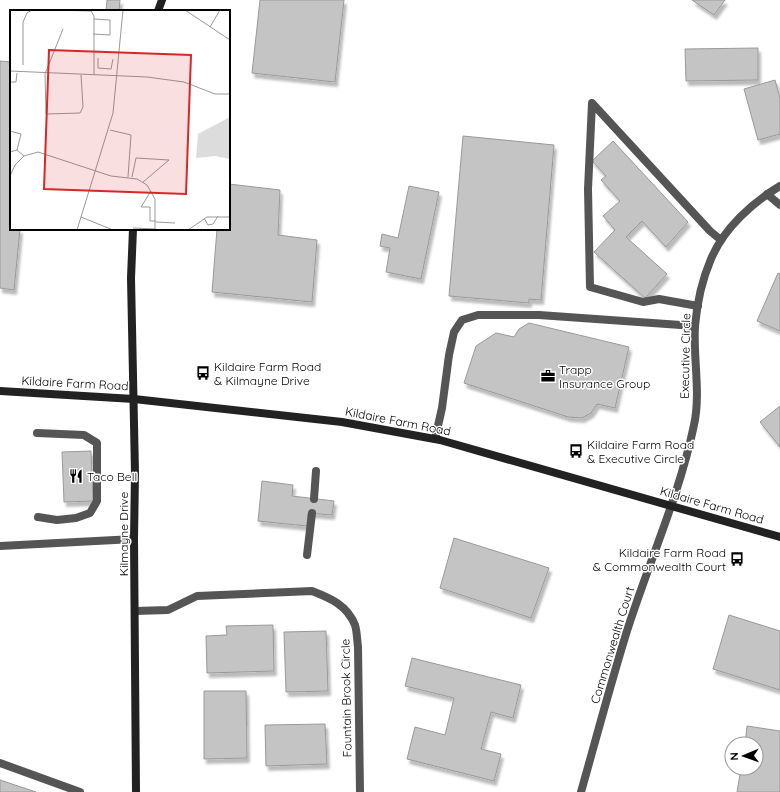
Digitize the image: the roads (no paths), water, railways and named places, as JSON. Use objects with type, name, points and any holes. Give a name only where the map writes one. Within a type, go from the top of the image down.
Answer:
[{"type":"main road","points":[[158,10],[162,0]]},
{"type":"main road","name":"Kilmayne Drive","points":[[133,230],[131,278],[135,473],[134,538],[136,792]]},
{"type":"main road","name":"Kildaire Farm Road","points":[[0,391],[134,399],[342,422],[435,439],[780,537]]},
{"type":"street","points":[[698,306],[659,299],[643,302],[590,287],[588,189],[592,103],[710,231],[721,240]]},
{"type":"street","name":"Executive Circle","points":[[672,507],[695,423],[697,398],[695,326],[705,276],[712,257],[721,240],[737,221],[767,194],[780,186]]},
{"type":"street","points":[[767,194],[780,205]]},
{"type":"street","points":[[435,439],[442,408],[452,340],[454,332],[462,320],[478,315],[539,315],[695,326]]},
{"type":"street","points":[[37,433],[84,435],[97,443],[97,500],[90,513],[76,518],[57,520],[38,517]]},
{"type":"street","points":[[314,499],[316,472]]},
{"type":"street","name":"Commonwealth Court","points":[[581,792],[626,634],[672,507]]},
{"type":"street","points":[[307,555],[312,513]]},
{"type":"street","points":[[0,546],[134,538]]},
{"type":"street","name":"Fountain Brook Circle","points":[[135,611],[168,610],[197,596],[312,591],[329,598],[347,610],[355,626],[358,647],[360,792]]},
{"type":"street","points":[[0,763],[80,792]]},
{"type":"place","name":"Kildaire Farm Road & Kilmayne Drive","points":[[203,373]]},
{"type":"place","name":"Trapp Insurance Group","points":[[548,376]]},
{"type":"place","name":"Kildaire Farm Road & Executive Circle","points":[[576,451]]},
{"type":"place","name":"Taco Bell","points":[[76,476]]},
{"type":"place","name":"Kildaire Farm Road & Commonwealth Court","points":[[737,559]]}]
